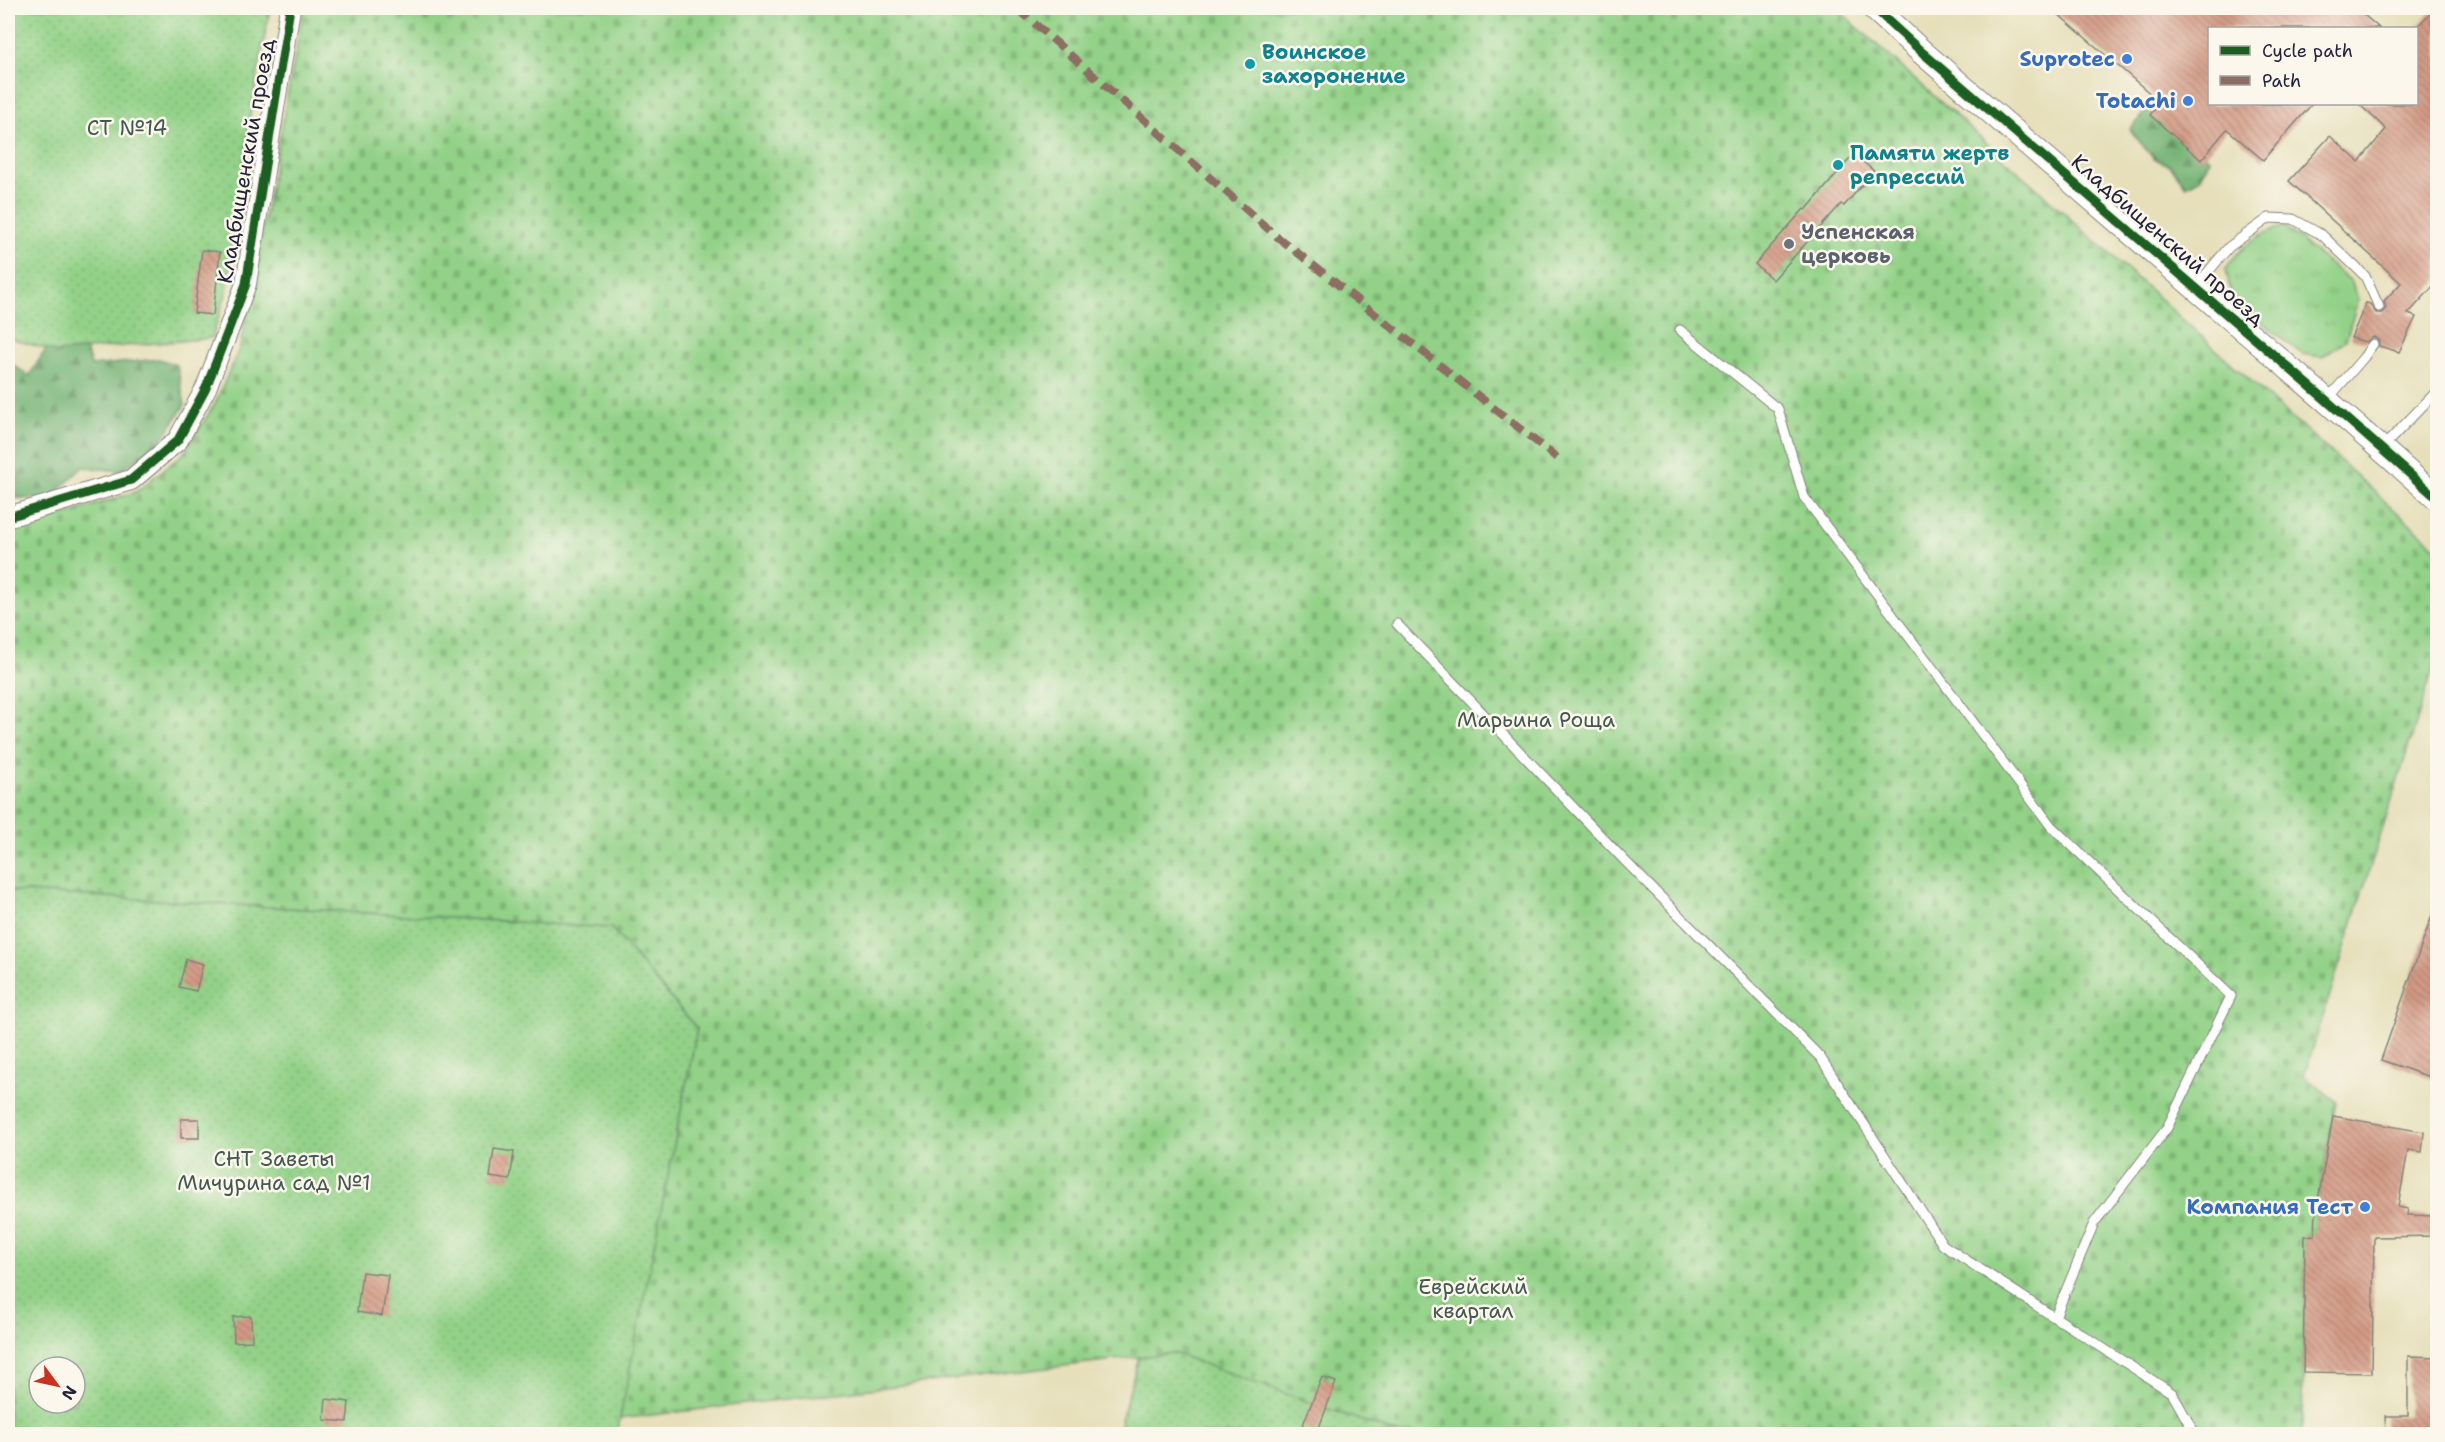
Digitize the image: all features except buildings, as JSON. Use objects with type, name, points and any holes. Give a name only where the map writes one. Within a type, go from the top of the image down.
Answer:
[{"type":"street","name":"Кладбищенский проезд","points":[[8,517],[131,480],[178,441],[207,388],[246,284],[290,8]]},
{"type":"street","name":"Кладбищенский проезд","points":[[1874,8],[2438,499]]},
{"type":"lane","points":[[2195,287],[2229,248],[2269,219],[2293,219],[2322,235],[2365,276],[2379,307]]},
{"type":"lane","points":[[1680,330],[1778,409],[1803,497],[2051,826],[2231,996],[2167,1128],[2094,1223],[2055,1317]]},
{"type":"lane","points":[[2326,400],[2373,344]]},
{"type":"lane","points":[[2381,449],[2438,390]]},
{"type":"lane","points":[[1397,624],[1616,853],[1820,1057],[1943,1245],[2172,1393],[2195,1434]]},
{"type":"green space","name":"СТ №14","points":[[8,8],[270,8],[249,122],[240,213],[234,230],[228,287],[212,338],[57,352],[8,338]]},
{"type":"green space","name":"Марьина Роща","points":[[304,8],[1836,8],[2437,548],[2437,657],[2304,1076],[2336,1101],[2316,1211],[2315,1235],[2305,1236],[2302,1434],[1850,1434],[1810,1430],[1801,1434],[1398,1434],[1172,1353],[619,1419],[697,1029],[611,928],[8,891],[8,533],[136,492],[184,453],[215,404],[240,347]]},
{"type":"green space","points":[[2147,109],[2210,159],[2199,179],[2186,186],[2170,165],[2154,159],[2130,130]]},
{"type":"green space","points":[[2285,227],[2352,283],[2358,300],[2346,340],[2322,357],[2302,354],[2232,299],[2226,269],[2231,262],[2259,236]]},
{"type":"green space","points":[[84,342],[91,366],[159,359],[177,365],[185,405],[159,444],[119,471],[83,467],[49,499],[8,498],[8,361],[29,376],[50,343]]},
{"type":"green space","name":"СНТ Заветы Мичурина сад №1","points":[[8,891],[611,928],[697,1029],[617,1434],[8,1434]]},
{"type":"green space","points":[[1173,1353],[1398,1434],[1117,1434],[1139,1357]]},
{"type":"marked path","points":[[1017,8],[1275,235],[1557,458]]},
{"type":"cycle path","points":[[8,517],[131,480],[178,440],[206,388],[246,284],[290,8]]},
{"type":"cycle path","points":[[1874,8],[2438,499]]},
{"type":"place","name":"Suprotec","points":[[2127,59]]},
{"type":"place","name":"Воинское захоронение","points":[[1250,64]]},
{"type":"place","name":"Totachi","points":[[2188,101]]},
{"type":"place","name":"Памяти жертв репрессий","points":[[1838,165]]},
{"type":"place","name":"Успенская церковь","points":[[1789,244]]},
{"type":"place","name":"Компания Тест","points":[[2365,1207]]},
{"type":"park label","name":"Еврейский квартал","points":[[1473,1299]]}]
